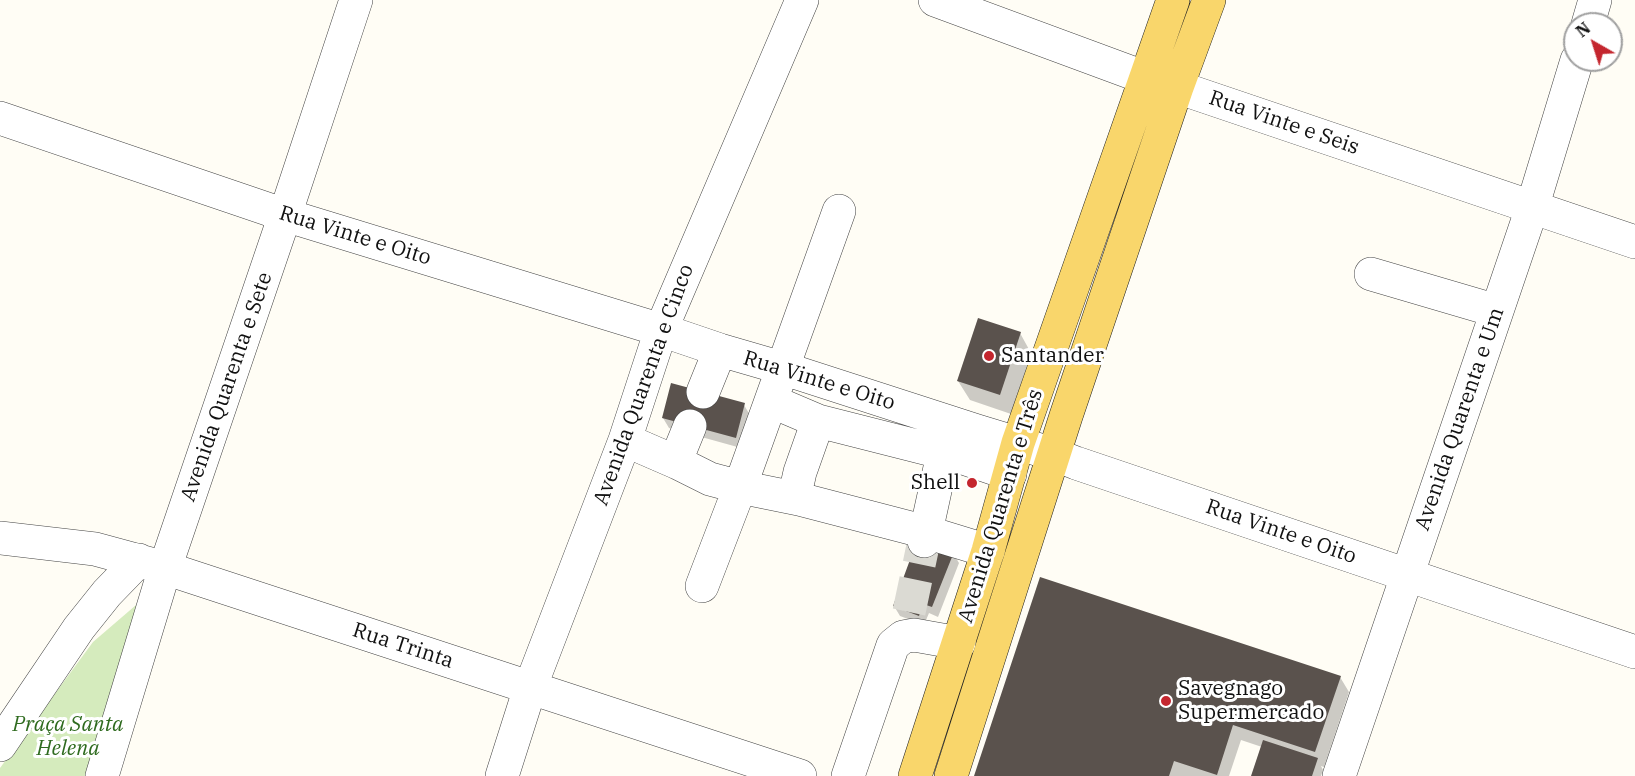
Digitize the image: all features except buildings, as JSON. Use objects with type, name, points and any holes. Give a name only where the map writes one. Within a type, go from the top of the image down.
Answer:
[{"type":"main road","name":"Avenida Quarenta e Três","points":[[915,776],[988,551],[1014,459],[1173,0]]},
{"type":"main road","name":"Avenida Quarenta e Três","points":[[951,776],[1053,454],[1177,87],[1209,0]]},
{"type":"street","name":"Avenida Quarenta e Sete","points":[[102,776],[152,564],[285,215],[356,0]]},
{"type":"street","name":"Avenida Quarenta e Cinco","points":[[502,776],[530,688],[625,440],[661,330],[802,0]]},
{"type":"street","name":"Rua Vinte e Seis","points":[[936,0],[1146,78],[1635,242]]},
{"type":"street","name":"Avenida Quarenta e Um","points":[[1339,776],[1532,208],[1573,72]]},
{"type":"street","name":"Rua Vinte e Oito","points":[[0,118],[285,215],[661,330],[977,431],[1014,459],[1053,454],[1635,652]]},
{"type":"street","points":[[702,586],[839,211]]},
{"type":"street","points":[[1371,274],[1497,311]]},
{"type":"street","points":[[703,392],[720,350]]},
{"type":"street","points":[[771,401],[818,421],[968,459],[1014,459]]},
{"type":"street","points":[[799,499],[796,490],[800,472],[818,421]]},
{"type":"street","points":[[678,463],[679,453],[690,426]]},
{"type":"street","points":[[625,440],[710,479],[799,499],[925,537],[988,551]]},
{"type":"street","points":[[925,537],[943,453]]},
{"type":"street","name":"Rua Trinta","points":[[0,538],[94,549],[152,564],[801,776]]},
{"type":"street","points":[[0,745],[107,592],[152,564]]},
{"type":"street","points":[[848,776],[893,645],[906,624],[914,635],[958,643]]},
{"type":"green space","name":"Praça Santa Helena","points":[[150,593],[94,776],[0,776],[0,768],[93,642]]},
{"type":"tunnel","points":[[909,612],[924,541]]},
{"type":"place","name":"Santander","points":[[989,356]]},
{"type":"place","name":"Shell","points":[[972,483]]},
{"type":"place","name":"Savegnago Supermercado","points":[[1166,701]]}]
